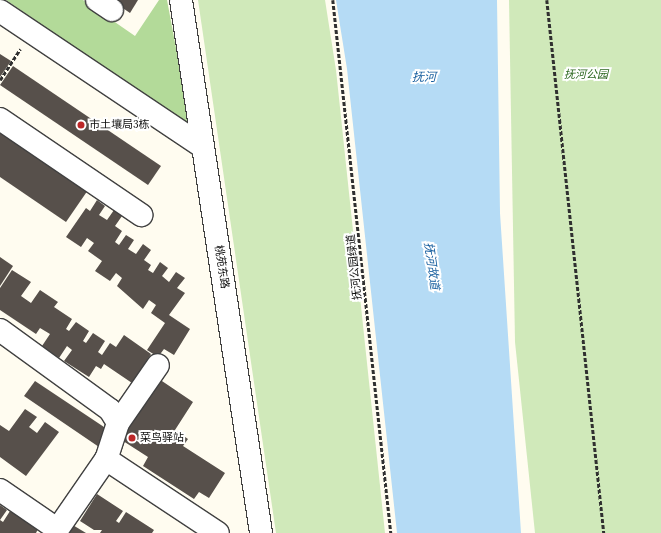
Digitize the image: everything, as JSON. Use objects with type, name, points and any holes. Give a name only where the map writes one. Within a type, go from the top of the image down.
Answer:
[{"type":"street","name":"桃苑东路","points":[[181,0],[261,533]]},
{"type":"street","points":[[0,11],[203,147]]},
{"type":"street","points":[[0,119],[141,215]]},
{"type":"street","points":[[0,330],[110,410],[118,423]]},
{"type":"street","points":[[0,490],[56,531],[106,459],[118,423],[158,365]]},
{"type":"street","points":[[106,459],[218,533]]},
{"type":"path","name":"抚河公园绿道","points":[[333,0],[391,533]]},
{"type":"path","points":[[547,0],[604,533]]},
{"type":"path","points":[[0,80],[31,32]]},
{"type":"green space","points":[[6,0],[83,0],[135,36],[159,0],[167,0],[191,128]]},
{"type":"green space","points":[[198,0],[325,0],[336,70],[385,533],[276,533]]},
{"type":"green space","name":"抚河公园","points":[[509,0],[661,0],[661,533],[535,533],[515,342]]},
{"type":"water","name":"抚河","points":[[336,0],[497,0],[500,213],[521,533],[397,533],[347,69]]},
{"type":"building","points":[[111,0],[138,0],[130,13]]},
{"type":"building","points":[[0,54],[11,61],[0,77]]},
{"type":"building","name":"市土壤局3栋","points":[[13,66],[161,166],[148,185],[0,85]]},
{"type":"building","points":[[0,131],[88,190],[66,222],[0,177]]},
{"type":"building","points":[[97,200],[105,206],[99,215],[107,220],[114,210],[122,216],[115,226],[122,231],[115,242],[119,245],[126,235],[134,240],[128,249],[136,254],[143,244],[151,250],[144,260],[151,265],[148,270],[153,273],[160,262],[168,268],[162,276],[169,282],[176,272],[185,278],[177,288],[185,293],[169,315],[190,329],[174,355],[164,349],[158,357],[147,350],[165,323],[151,313],[156,305],[149,300],[143,309],[117,286],[122,278],[116,273],[110,281],[95,271],[102,261],[88,251],[94,243],[87,238],[81,247],[66,237],[86,208],[90,211]]},
{"type":"building","points":[[0,257],[13,266],[0,286]]},
{"type":"building","points":[[12,270],[31,282],[21,296],[31,303],[40,290],[58,302],[54,307],[72,319],[66,329],[69,331],[76,322],[89,331],[83,341],[86,343],[93,333],[105,341],[98,352],[102,355],[110,343],[116,347],[124,335],[151,354],[132,383],[104,364],[101,369],[96,366],[89,377],[64,361],[72,350],[67,346],[59,358],[42,346],[50,334],[40,328],[36,334],[0,310],[0,288]]},
{"type":"building","points":[[159,379],[193,402],[175,430],[188,439],[183,446],[225,473],[209,498],[199,492],[194,499],[143,466],[148,457],[120,439]]},
{"type":"building","points":[[35,381],[110,431],[99,447],[24,396]]},
{"type":"building","points":[[25,409],[37,417],[29,427],[37,433],[45,422],[59,432],[26,476],[0,457],[0,425],[9,431]]},
{"type":"building","points":[[97,494],[123,511],[116,521],[119,523],[126,512],[154,530],[152,533],[100,533],[102,530],[94,530],[80,521]]},
{"type":"building","points":[[0,505],[7,510],[0,520]]},
{"type":"building","points":[[10,511],[38,529],[36,533],[0,533],[0,520],[3,522]]},
{"type":"building","points":[[71,524],[86,533],[66,533]]},
{"type":"place","name":"市土壤局3栋","points":[[81,125]]},
{"type":"place","name":"菜鸟驿站","points":[[132,438]]},
{"type":"water label","name":"抚河故道","points":[[431,266]]}]
